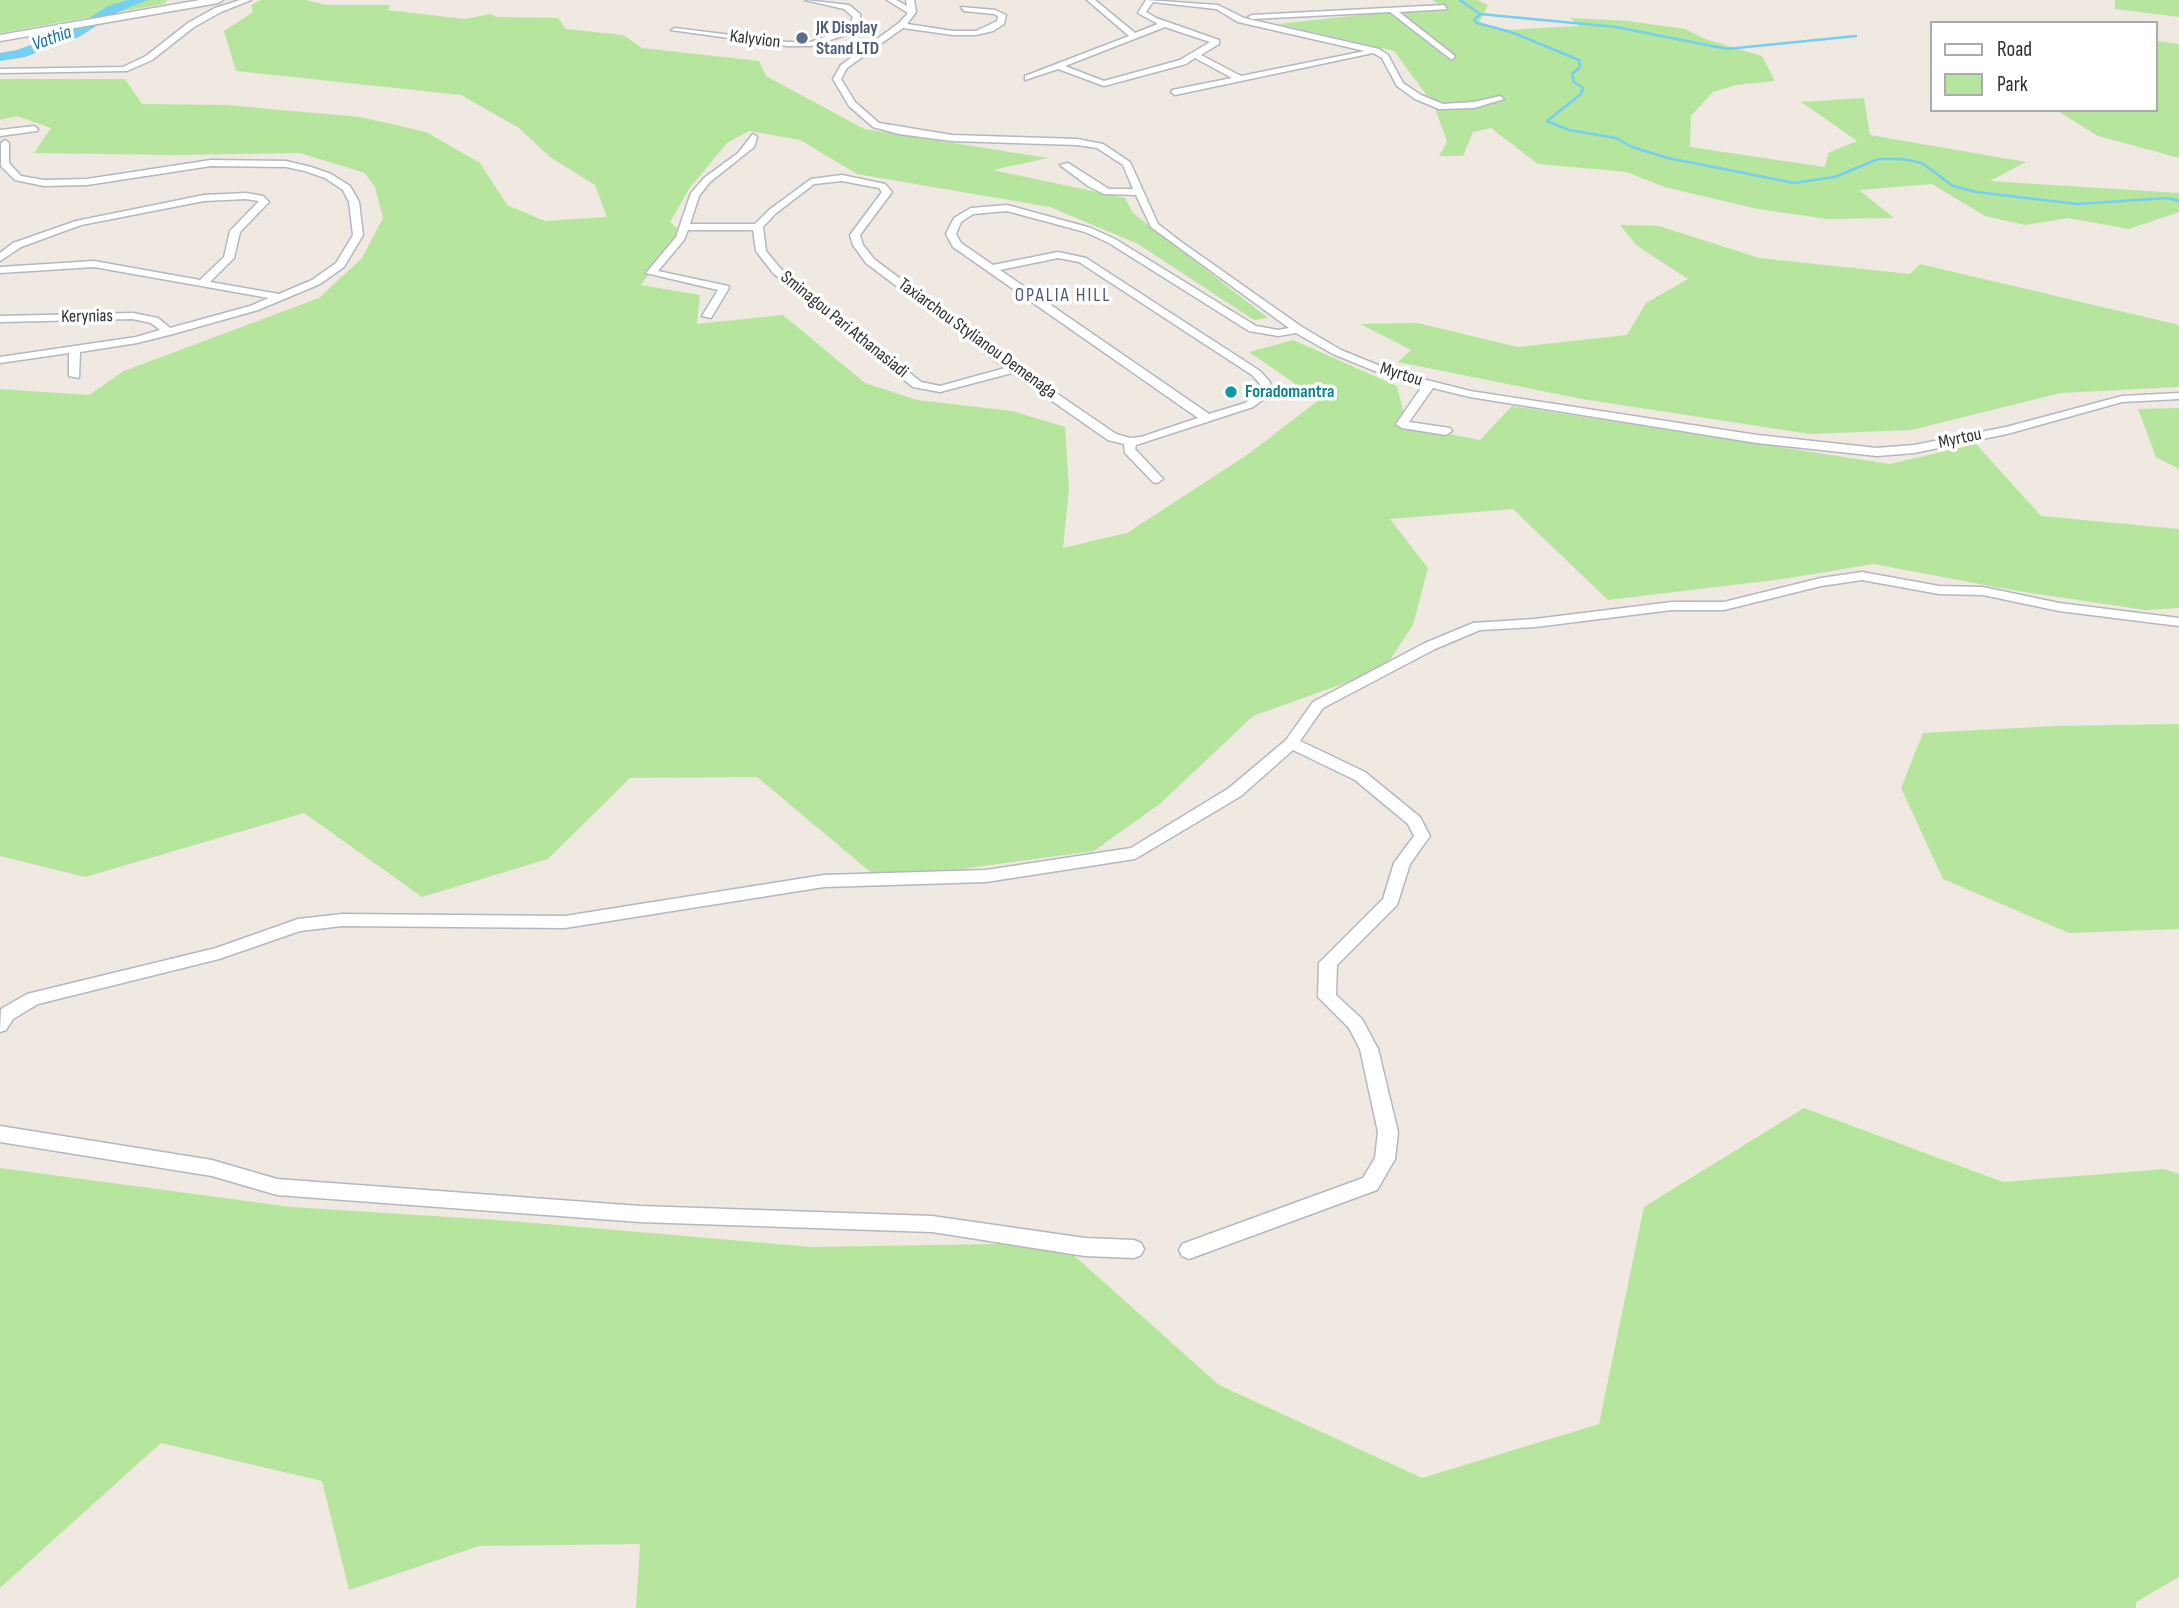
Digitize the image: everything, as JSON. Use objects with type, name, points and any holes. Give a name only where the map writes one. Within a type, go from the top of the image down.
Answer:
[{"type":"street","points":[[0,38],[218,0]]},
{"type":"street","points":[[0,71],[124,69],[149,58],[191,25],[218,10],[247,0]]},
{"type":"street","name":"Kalyvion","points":[[675,30],[787,44],[811,44],[835,37],[856,21],[857,16],[846,7],[809,0]]},
{"type":"street","points":[[891,0],[912,12]]},
{"type":"street","points":[[910,0],[912,12]]},
{"type":"street","points":[[1091,0],[1134,36]]},
{"type":"street","points":[[1057,66],[1104,84],[1183,62],[1216,43],[1142,13],[1152,0],[1218,7],[1236,18],[1376,51],[1385,57],[1400,84],[1418,97],[1442,107],[1474,105],[1500,99]]},
{"type":"street","points":[[1236,18],[1444,7]]},
{"type":"street","points":[[902,25],[953,33],[976,33],[1001,22],[1002,15],[995,12],[964,9]]},
{"type":"street","points":[[1392,10],[1452,58]]},
{"type":"street","name":"Myrtou","points":[[912,12],[902,25],[844,67],[837,79],[852,104],[876,125],[952,138],[1077,142],[1100,146],[1127,163],[1154,225],[1298,329],[1337,352],[1391,374],[1470,394],[1757,439],[1877,452],[1914,449],[2007,430],[2122,399],[2179,396]]},
{"type":"street","points":[[1028,78],[1166,23]]},
{"type":"street","points":[[1175,92],[1376,51]]},
{"type":"street","points":[[1195,55],[1240,79]]},
{"type":"street","points":[[0,360],[74,351],[169,331],[282,298],[316,282],[340,265],[358,234],[347,188],[328,176],[286,164],[211,163],[87,181],[44,183],[18,178],[4,163],[2,137],[34,129]]},
{"type":"street","points":[[707,316],[724,288],[651,273],[672,250],[687,227],[694,195],[707,180],[741,155],[751,145],[753,137]]},
{"type":"street","points":[[1065,165],[1107,192],[1139,192]]},
{"type":"street","name":"Taxiarchou Stylianou Demenaga","points":[[758,227],[772,212],[811,182],[842,178],[881,186],[887,192],[855,235],[858,245],[870,261],[1014,369],[1112,438],[1130,442]]},
{"type":"street","points":[[0,258],[17,245],[79,223],[204,198],[246,196],[264,199],[235,231],[229,258],[203,282]]},
{"type":"street","points":[[1206,418],[957,245],[951,234],[957,220],[971,211],[1007,208],[1075,226],[1112,241],[1253,329],[1278,333],[1298,329]]},
{"type":"street","points":[[687,227],[758,227]]},
{"type":"street","name":"Sminagou Pari Athanasiadi","points":[[758,227],[761,251],[777,271],[917,384],[940,389],[1014,369]]},
{"type":"street","points":[[991,270],[1058,254],[1082,260],[1256,373],[1266,384],[1263,395],[1249,405],[1130,442],[1129,450],[1157,478]]},
{"type":"street","points":[[0,270],[94,264],[282,298]]},
{"type":"street","name":"Kerynias","points":[[0,319],[133,316],[154,320],[169,331]]},
{"type":"street","points":[[74,351],[75,376]]},
{"type":"street","points":[[1431,384],[1423,391],[1402,424],[1446,431]]},
{"type":"street","points":[[0,1026],[7,1014],[33,999],[219,953],[298,925],[342,920],[565,922],[824,881],[986,876],[1135,853],[1235,792],[1291,743],[1318,705],[1430,646],[1478,626],[1548,622],[1672,606],[1724,606],[1821,582],[1862,576],[1939,590],[1983,592],[2059,607],[2179,622]]},
{"type":"street","points":[[1189,1250],[1370,1184],[1385,1159],[1388,1132],[1368,1049],[1356,1024],[1327,997],[1328,963],[1391,901],[1402,863],[1422,836],[1414,821],[1360,776],[1291,743]]},
{"type":"street","points":[[0,1134],[212,1168],[277,1186],[640,1214],[932,1224],[1086,1247],[1134,1249]]},
{"type":"green space","points":[[0,0],[167,0],[164,4],[0,33]]},
{"type":"green space","points":[[261,0],[306,0],[326,5],[390,5],[388,10],[464,19],[491,14],[496,17],[558,18],[566,29],[623,35],[642,48],[759,61],[766,76],[864,129],[1048,158],[993,170],[1125,198],[1133,213],[1268,318],[1254,320],[1138,244],[1050,207],[857,174],[800,140],[749,131],[727,143],[689,189],[670,222],[680,231],[641,285],[700,295],[697,324],[783,315],[865,383],[917,400],[1012,411],[1065,427],[1069,489],[1063,548],[1127,533],[1247,455],[1319,400],[1249,352],[1293,340],[1397,386],[1407,426],[1480,440],[1512,406],[1890,464],[1976,444],[2041,516],[2179,529],[2179,608],[2145,610],[2011,590],[1874,564],[1783,579],[1608,600],[1513,509],[1390,519],[1428,568],[1413,625],[1384,669],[1253,716],[1161,803],[1094,851],[880,880],[757,777],[630,778],[548,859],[422,897],[304,813],[85,877],[0,856],[0,389],[89,395],[124,371],[319,298],[362,258],[383,218],[375,187],[365,173],[300,153],[34,153],[51,128],[17,116],[0,120],[0,79],[125,79],[142,104],[226,105],[360,117],[426,132],[480,163],[507,205],[545,221],[607,217],[595,185],[550,157],[519,128],[461,95],[236,71],[224,31],[253,12],[251,5]]},
{"type":"green space","points":[[1432,0],[1477,0],[1488,5],[1479,22],[1506,30],[1579,26],[1571,18],[1628,21],[1685,29],[1705,39],[1762,56],[1775,81],[1736,85],[1713,92],[1691,116],[1690,147],[1825,167],[1828,153],[1857,141],[1801,102],[1864,98],[1870,135],[2026,162],[1990,181],[2179,193],[2179,212],[2129,229],[2068,218],[2025,225],[1985,216],[1932,184],[1859,190],[1894,218],[1827,219],[1758,209],[1664,187],[1627,172],[1538,164],[1491,128],[1473,132],[1463,156],[1439,156],[1447,142],[1434,105],[1394,51],[1278,24],[1442,6]]},
{"type":"green space","points":[[2115,0],[2179,0],[2179,17],[2115,9]]},
{"type":"green space","points":[[2158,41],[2179,44],[2179,158],[2098,136],[2059,112],[2158,112]]},
{"type":"green space","points":[[1620,225],[1659,226],[1759,258],[1910,274],[1920,264],[2179,325],[2179,387],[2061,393],[1911,430],[1810,434],[1582,399],[1398,362],[1411,350],[1360,324],[1417,323],[1518,347],[1627,335],[1646,303],[1688,279],[1636,245]]},
{"type":"green space","points":[[2179,408],[2179,469],[2156,457],[2138,409]]},
{"type":"green space","points":[[2179,724],[2179,929],[2069,933],[1943,879],[1901,788],[1923,733],[2055,726]]},
{"type":"green space","points":[[1804,1108],[2003,1182],[2164,1169],[2179,1174],[2179,1577],[2136,1602],[2136,1608],[636,1608],[640,1544],[479,1546],[349,1590],[322,1481],[161,1443],[0,1588],[0,1168],[291,1207],[511,1221],[812,1247],[1060,1243],[1219,1385],[1422,1478],[1599,1424],[1644,1207]]},
{"type":"waterway","name":"Vathia","points":[[86,25],[113,9],[140,0]]},
{"type":"waterway","points":[[1460,0],[1480,14]]},
{"type":"waterway","points":[[1480,14],[1616,27],[1727,49],[1856,36]]},
{"type":"waterway","points":[[1480,14],[1474,20],[1477,23],[1511,32],[1579,60],[1580,67],[1572,74],[1574,82],[1583,88],[1581,94],[1547,121],[1569,130],[1616,138],[1632,147],[1668,158],[1794,183],[1835,177],[1878,159],[1902,159],[1922,163],[1953,186],[1976,192],[2077,204],[2168,198],[2179,201]]},
{"type":"waterway","name":"Vathia","points":[[0,57],[20,54],[74,34],[83,27]]},
{"type":"place","name":"JK Display Stand LTD","points":[[802,38]]},
{"type":"place","name":"Foradomantra","points":[[1231,392]]},
{"type":"district","name":"OPALIA HILL","points":[[1063,296]]}]
